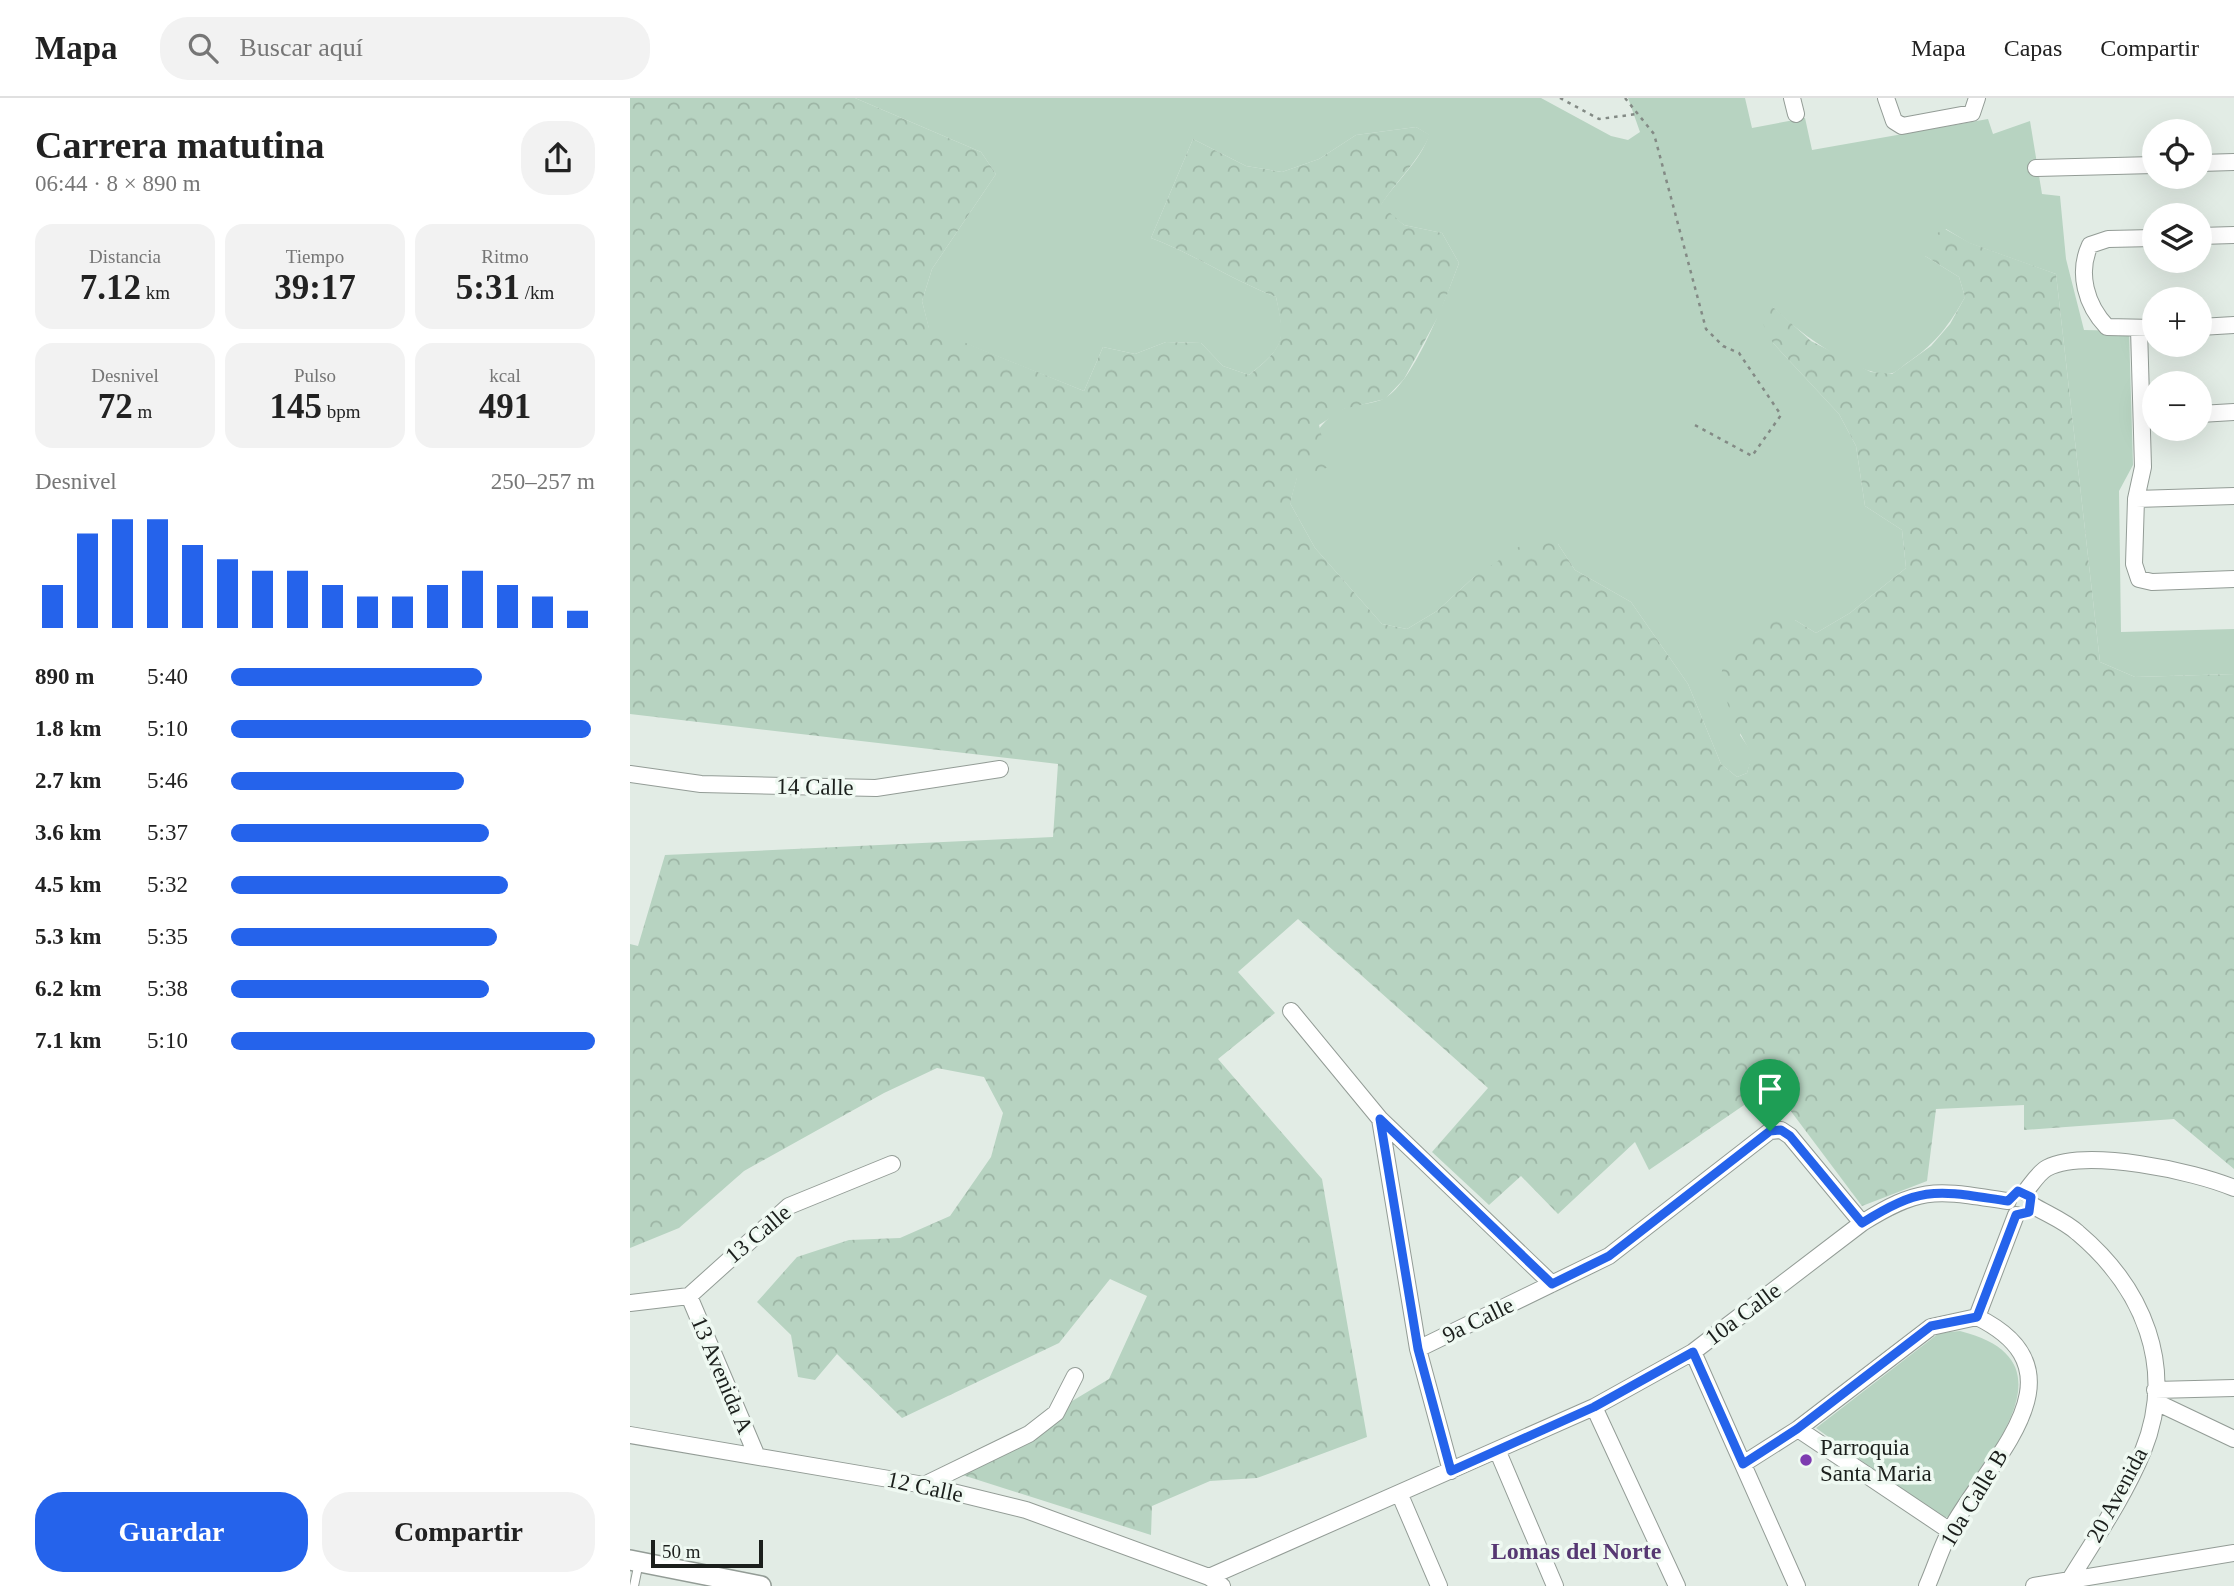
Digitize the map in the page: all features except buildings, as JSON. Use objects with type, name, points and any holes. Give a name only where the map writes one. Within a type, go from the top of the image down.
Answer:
[{"type":"street","points":[[1886,98],[1894,121],[1902,126],[1972,113],[1978,98]]},
{"type":"street","points":[[2212,163],[2234,162]]},
{"type":"street","points":[[2036,168],[2142,165]]},
{"type":"street","points":[[2212,236],[2234,235]]},
{"type":"street","points":[[2142,238],[2108,239],[2090,245],[2084,257],[2086,295],[2094,314],[2107,327],[2142,329]]},
{"type":"street","points":[[2212,326],[2234,325]]},
{"type":"street","points":[[2212,413],[2234,412]]},
{"type":"street","points":[[2146,441],[2136,499],[2134,564],[2139,579],[2152,582],[2234,579]]},
{"type":"street","points":[[2136,499],[2234,496]]},
{"type":"street","name":"14 Calle","points":[[630,774],[701,784],[876,788],[1000,769]]},
{"type":"street","points":[[1291,1011],[1380,1119],[1552,1284]]},
{"type":"street","points":[[1380,1119],[1418,1349],[1451,1471]]},
{"type":"street","name":"9a Calle","points":[[1418,1349],[1609,1256],[1770,1131],[1781,1130],[1790,1136],[1862,1223]]},
{"type":"street","points":[[1743,1464],[1797,1429],[1931,1326],[1977,1317],[2012,1208],[2012,1194],[2029,1198],[2045,1169],[2074,1161],[2162,1167],[2234,1188]]},
{"type":"street","name":"13 Calle","points":[[689,1296],[789,1206],[892,1164]]},
{"type":"street","name":"10a Calle","points":[[1215,1582],[1594,1407],[1693,1352],[1862,1223],[1917,1194],[1945,1192],[2012,1208]]},
{"type":"street","name":"20 Avenida","points":[[2029,1198],[2076,1231],[2120,1274],[2143,1311],[2153,1353],[2156,1396],[2144,1449],[2124,1491],[2069,1581]]},
{"type":"street","points":[[630,1303],[689,1296]]},
{"type":"street","name":"13 Avenida A","points":[[689,1296],[756,1454]]},
{"type":"street","name":"10a Calle B","points":[[1927,1586],[1950,1531],[2025,1413],[2029,1388],[2024,1354],[2000,1328],[1977,1317]]},
{"type":"street","points":[[1693,1352],[1797,1586]]},
{"type":"street","points":[[924,1485],[1029,1434],[1056,1413],[1075,1376]]},
{"type":"street","points":[[2156,1396],[2234,1388]]},
{"type":"street","points":[[2156,1396],[2234,1439]]},
{"type":"street","points":[[1594,1407],[1677,1586]]},
{"type":"street","points":[[1797,1429],[1950,1531]]},
{"type":"street","name":"12 Calle","points":[[630,1435],[756,1454],[924,1485],[1026,1510],[1215,1582]]},
{"type":"street","points":[[1498,1452],[1555,1586]]},
{"type":"street","points":[[1400,1495],[1439,1586]]},
{"type":"street","points":[[2034,1586],[2234,1553]]},
{"type":"street","points":[[635,1561],[761,1586]]},
{"type":"lane","points":[[634,1586],[635,1561]]},
{"type":"path","points":[[1560,98],[1599,119],[1637,114]]},
{"type":"path","points":[[1625,98],[1654,134],[1706,329],[1723,346],[1739,353],[1781,415],[1752,456],[1693,424]]},
{"type":"green space","points":[[630,98],[855,98],[981,152],[996,174],[932,269],[922,301],[929,328],[1084,391],[1103,347],[1135,354],[1166,342],[1201,343],[1223,366],[1249,375],[1276,349],[1281,324],[1276,297],[1151,238],[1193,139],[1246,166],[1282,172],[1319,159],[1356,135],[1416,127],[1430,135],[1381,205],[1404,225],[1442,233],[1459,263],[1440,313],[1404,379],[1385,399],[1344,409],[1319,425],[1329,467],[1297,478],[1290,503],[1315,548],[1382,624],[1407,629],[1437,611],[1474,577],[1535,536],[1558,544],[1575,570],[1631,602],[1688,684],[1721,764],[1737,777],[1747,773],[1752,754],[1735,723],[1722,684],[1724,663],[1736,644],[1764,618],[1795,620],[1816,633],[1850,613],[1906,568],[1902,530],[1865,506],[1856,446],[1839,414],[1773,343],[1761,320],[1764,305],[1773,307],[1811,341],[1871,372],[1892,374],[1931,346],[1950,324],[1965,297],[1959,277],[1925,256],[1924,240],[1945,229],[1970,243],[2056,274],[2100,662],[2135,677],[2234,674],[2234,1169],[2174,1119],[2024,1130],[2024,1105],[1936,1109],[1927,1181],[1862,1206],[1772,1086],[1649,1170],[1635,1142],[1558,1214],[1521,1176],[1489,1205],[1432,1152],[1488,1088],[1298,919],[1238,972],[1275,1013],[1218,1059],[1322,1179],[1367,1437],[1257,1478],[1210,1481],[1152,1506],[1151,1535],[953,1472],[1109,1379],[1147,1296],[1110,1279],[1059,1343],[902,1418],[837,1354],[815,1380],[798,1377],[791,1335],[757,1302],[797,1257],[849,1240],[900,1238],[950,1216],[991,1157],[1003,1113],[984,1077],[937,1068],[884,1093],[744,1171],[679,1228],[630,1248],[630,944],[638,946],[665,855],[1053,837],[1058,764],[630,714]]},
{"type":"green space","points":[[855,98],[1541,98],[1611,136],[1628,140],[1640,132],[1628,98],[1745,98],[1752,128],[1805,118],[1812,150],[1988,119],[1993,134],[2030,121],[2042,194],[2060,196],[2066,259],[2084,330],[2129,331],[2133,465],[2119,491],[2121,632],[2234,629],[2234,674],[2135,677],[2100,662],[2056,274],[1969,243],[1946,229],[1925,256],[1959,277],[1965,297],[1935,340],[1893,373],[1880,374],[1847,362],[1812,339],[1773,307],[1773,343],[1839,414],[1856,446],[1865,506],[1902,530],[1906,568],[1850,613],[1816,633],[1795,620],[1740,735],[1753,754],[1747,773],[1737,777],[1721,764],[1688,684],[1631,602],[1575,570],[1558,544],[1474,577],[1437,611],[1407,629],[1382,624],[1315,548],[1290,503],[1307,449],[1322,425],[1343,409],[1385,398],[1407,375],[1428,336],[1459,263],[1442,233],[1404,225],[1380,206],[1414,163],[1429,135],[1416,127],[1356,135],[1319,159],[1282,172],[1246,166],[1193,139],[1151,238],[1276,297],[1281,324],[1280,342],[1270,357],[1249,375],[1223,366],[1201,343],[1166,342],[1135,354],[1103,347],[1084,391],[929,329],[922,301],[932,269],[996,174],[981,152]]},
{"type":"green space","points":[[1960,1331],[1995,1345],[2014,1364],[2018,1386],[2013,1411],[2000,1438],[1952,1515],[1942,1519],[1816,1428],[1939,1333]]},
{"type":"place","name":"Parroquia Santa Maria","points":[[1806,1460]]},
{"type":"district","name":"Lomas del Norte","points":[[1576,1551]]},
{"type":"route","points":[[1380,1119],[1552,1284],[1609,1256],[1770,1131],[1781,1130],[1790,1136],[1862,1223],[1890,1205],[1917,1194],[1945,1192],[2008,1201],[2012,1194],[2018,1191],[2031,1197],[2029,1212],[2016,1215],[1977,1317],[1931,1326],[1908,1341],[1797,1429],[1743,1464],[1693,1352],[1594,1407],[1451,1471],[1418,1349],[1380,1119]]}]
